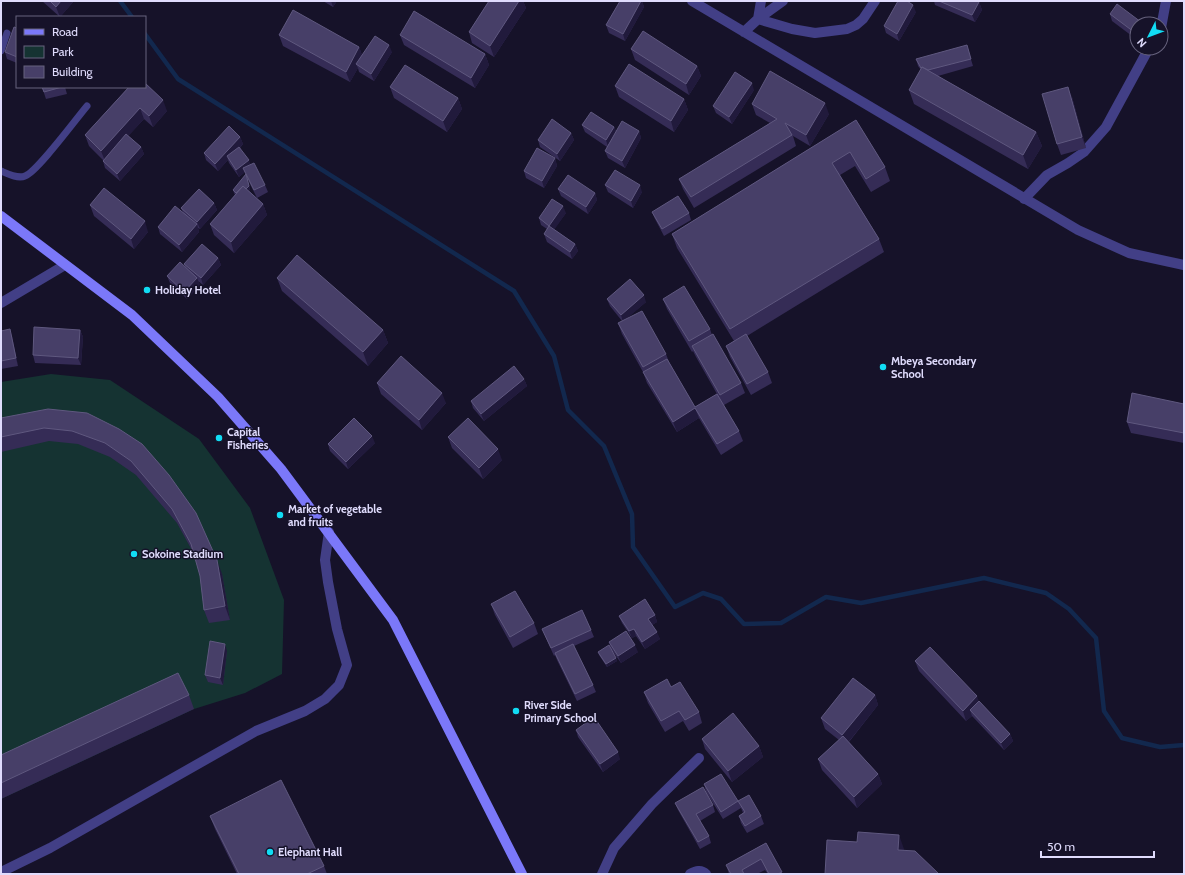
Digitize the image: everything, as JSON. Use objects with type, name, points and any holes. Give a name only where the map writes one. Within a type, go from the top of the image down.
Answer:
[{"type":"street","points":[[692,1],[1078,230],[1129,253],[1184,265]]},
{"type":"street","points":[[758,19],[761,1]]},
{"type":"street","points":[[744,32],[758,19],[783,1]]},
{"type":"street","points":[[758,19],[792,29],[815,32],[847,29],[856,25],[863,19],[875,1]]},
{"type":"street","points":[[1163,16],[1166,1]]},
{"type":"street","points":[[1024,198],[1047,175],[1084,152],[1106,127],[1145,56]]},
{"type":"street","points":[[1,216],[132,315],[218,397],[281,469],[393,620],[522,874]]},
{"type":"street","points":[[1,303],[65,265]]},
{"type":"street","points":[[1,872],[50,848],[256,731],[304,711],[325,699],[339,685],[347,665],[337,629],[325,560],[329,532]]},
{"type":"street","points":[[602,874],[614,848],[652,804],[699,758]]},
{"type":"street","points":[[690,874],[699,871],[706,874]]},
{"type":"lane","points":[[1,51],[7,33]]},
{"type":"lane","points":[[1,171],[15,176],[25,176],[38,166],[86,106]]},
{"type":"green space","name":"Sokoine Stadium","points":[[51,374],[110,380],[199,439],[250,508],[284,600],[282,674],[245,693],[194,709],[1,799],[1,382]]},
{"type":"building","points":[[50,1],[61,1],[56,7]]},
{"type":"building","points":[[489,1],[519,1],[490,46],[469,32]]},
{"type":"building","points":[[620,1],[641,1],[623,34],[606,25]]},
{"type":"building","points":[[898,1],[907,1],[913,5],[897,34],[884,26]]},
{"type":"building","points":[[939,1],[977,1],[979,2],[972,15]]},
{"type":"building","points":[[1117,4],[1133,16],[1129,16],[1129,28],[1110,14]]},
{"type":"building","points":[[293,10],[359,47],[346,72],[279,35]]},
{"type":"building","points":[[414,11],[485,54],[471,78],[400,35]]},
{"type":"building","points":[[14,27],[16,28],[16,57],[5,52]]},
{"type":"building","points":[[643,31],[697,66],[686,84],[631,49]]},
{"type":"building","points":[[375,36],[389,45],[371,74],[356,64]]},
{"type":"building","points":[[967,45],[971,59],[928,70],[922,67],[921,68],[916,59]]},
{"type":"building","points":[[629,64],[684,99],[671,121],[615,86]]},
{"type":"building","points":[[405,65],[458,98],[443,121],[390,87]]},
{"type":"building","points":[[922,67],[1036,132],[1023,155],[909,90]]},
{"type":"building","points":[[770,71],[825,103],[806,135],[785,123],[792,135],[691,197],[679,179],[777,119],[752,104]]},
{"type":"building","points":[[735,72],[752,83],[729,117],[713,106]]},
{"type":"building","points":[[146,84],[163,100],[149,116],[140,108],[101,151],[85,135],[128,88],[146,88]]},
{"type":"building","points":[[1068,87],[1082,137],[1057,144],[1042,94]]},
{"type":"building","points":[[42,88],[58,88],[44,92]]},
{"type":"building","points":[[591,112],[614,127],[606,140],[582,125]]},
{"type":"building","points":[[552,119],[571,133],[557,154],[538,140]]},
{"type":"building","points":[[856,120],[885,167],[866,179],[850,152],[832,163],[879,239],[730,329],[672,234]]},
{"type":"building","points":[[622,121],[639,131],[622,161],[605,151]]},
{"type":"building","points":[[229,126],[240,137],[215,164],[204,153]]},
{"type":"building","points":[[126,134],[141,147],[117,174],[103,161]]},
{"type":"building","points":[[239,147],[249,160],[236,170],[227,156]]},
{"type":"building","points":[[537,148],[555,158],[542,181],[524,171]]},
{"type":"building","points":[[254,163],[265,185],[254,190],[243,168]]},
{"type":"building","points":[[615,170],[640,185],[631,201],[605,185]]},
{"type":"building","points":[[246,174],[249,186],[246,189],[243,186],[236,193],[233,190]]},
{"type":"building","points":[[568,175],[595,193],[586,207],[558,189]]},
{"type":"building","points":[[243,186],[263,204],[231,242],[210,224]]},
{"type":"building","points":[[104,188],[145,221],[131,239],[90,205]]},
{"type":"building","points":[[199,189],[214,203],[197,222],[181,208]]},
{"type":"building","points":[[678,196],[689,213],[662,229],[652,212]]},
{"type":"building","points":[[552,199],[563,206],[549,226],[539,218]]},
{"type":"building","points":[[175,206],[197,224],[179,245],[158,227]]},
{"type":"building","points":[[549,226],[575,244],[570,252],[544,234]]},
{"type":"building","points":[[202,244],[218,258],[201,278],[184,264]]},
{"type":"building","points":[[297,255],[383,330],[363,352],[277,278]]},
{"type":"building","points":[[180,262],[197,278],[184,292],[167,276]]},
{"type":"building","points":[[630,279],[644,295],[621,315],[607,299]]},
{"type":"building","points":[[684,286],[710,329],[689,341],[663,299]]},
{"type":"building","points":[[642,311],[666,354],[643,367],[618,323]]},
{"type":"building","points":[[34,327],[80,330],[78,358],[33,355]]},
{"type":"building","points":[[10,329],[16,358],[1,361],[1,331]]},
{"type":"building","points":[[713,334],[741,383],[720,395],[692,346]]},
{"type":"building","points":[[746,334],[768,372],[747,384],[726,346]]},
{"type":"building","points":[[401,356],[442,393],[419,420],[377,383]]},
{"type":"building","points":[[667,359],[695,407],[717,394],[739,431],[717,444],[695,408],[673,422],[643,372]]},
{"type":"building","points":[[514,366],[524,379],[481,414],[471,401]]},
{"type":"building","points":[[1132,393],[1184,404],[1184,433],[1127,422]]},
{"type":"building","points":[[48,409],[87,413],[119,429],[142,444],[169,475],[196,513],[217,560],[225,606],[204,610],[200,576],[191,544],[172,509],[131,461],[105,443],[72,431],[44,428],[1,437],[1,418]]},
{"type":"building","points":[[354,418],[372,436],[346,462],[328,444]]},
{"type":"building","points":[[468,418],[498,449],[479,468],[448,437]]},
{"type":"building","points":[[515,591],[534,623],[510,637],[491,604]]},
{"type":"building","points":[[645,599],[655,615],[648,619],[657,632],[642,642],[634,629],[629,631],[619,616]]},
{"type":"building","points":[[582,610],[591,630],[551,648],[542,629]]},
{"type":"building","points":[[626,631],[635,645],[618,656],[609,642]]},
{"type":"building","points":[[210,641],[225,644],[220,678],[205,675]]},
{"type":"building","points":[[573,644],[593,685],[575,694],[555,653]]},
{"type":"building","points":[[609,645],[616,658],[606,664],[598,652]]},
{"type":"building","points":[[930,647],[977,696],[963,711],[915,661]]},
{"type":"building","points":[[178,673],[189,695],[1,783],[1,755]]},
{"type":"building","points":[[853,678],[875,695],[842,735],[821,718]]},
{"type":"building","points":[[667,679],[671,687],[680,682],[699,712],[685,720],[679,711],[661,721],[644,692]]},
{"type":"building","points":[[979,701],[1010,734],[1001,743],[970,710]]},
{"type":"building","points":[[733,713],[759,746],[728,771],[702,739]]},
{"type":"building","points":[[594,717],[618,752],[600,764],[576,730]]},
{"type":"building","points":[[843,736],[878,774],[854,797],[818,759]]},
{"type":"building","points":[[721,774],[738,801],[721,812],[704,784]]},
{"type":"building","name":"Elephant Hall","points":[[281,780],[324,866],[307,874],[239,874],[210,816]]},
{"type":"building","points":[[703,787],[713,805],[696,814],[709,836],[698,842],[675,803]]},
{"type":"building","points":[[749,795],[761,816],[745,826],[739,816],[745,812],[738,801]]},
{"type":"building","points":[[858,832],[899,835],[898,850],[915,851],[939,874],[825,874],[827,840],[857,842]]},
{"type":"building","points":[[766,843],[782,872],[778,874],[769,874],[761,859],[742,870],[744,874],[731,874],[726,865]]},
{"type":"waterway","points":[[120,1],[131,16]]},
{"type":"waterway","points":[[146,35],[178,79],[514,291],[554,356],[568,410],[604,446],[632,514],[633,547],[675,607],[703,593],[721,599],[744,624],[781,623],[826,597],[861,603],[984,578],[1046,593],[1069,609],[1096,638],[1104,711],[1122,738],[1160,747],[1184,745]]},
{"type":"place","name":"Holiday Hotel","points":[[147,290]]},
{"type":"place","name":"Mbeya Secondary School","points":[[883,367]]},
{"type":"place","name":"Capital Fisheries","points":[[219,438]]},
{"type":"place","name":"Market of vegetable and fruits","points":[[280,515]]},
{"type":"place","name":"Sokoine Stadium","points":[[134,554]]},
{"type":"place","name":"River Side Primary School","points":[[516,711]]},
{"type":"place","name":"Elephant Hall","points":[[270,852]]}]
